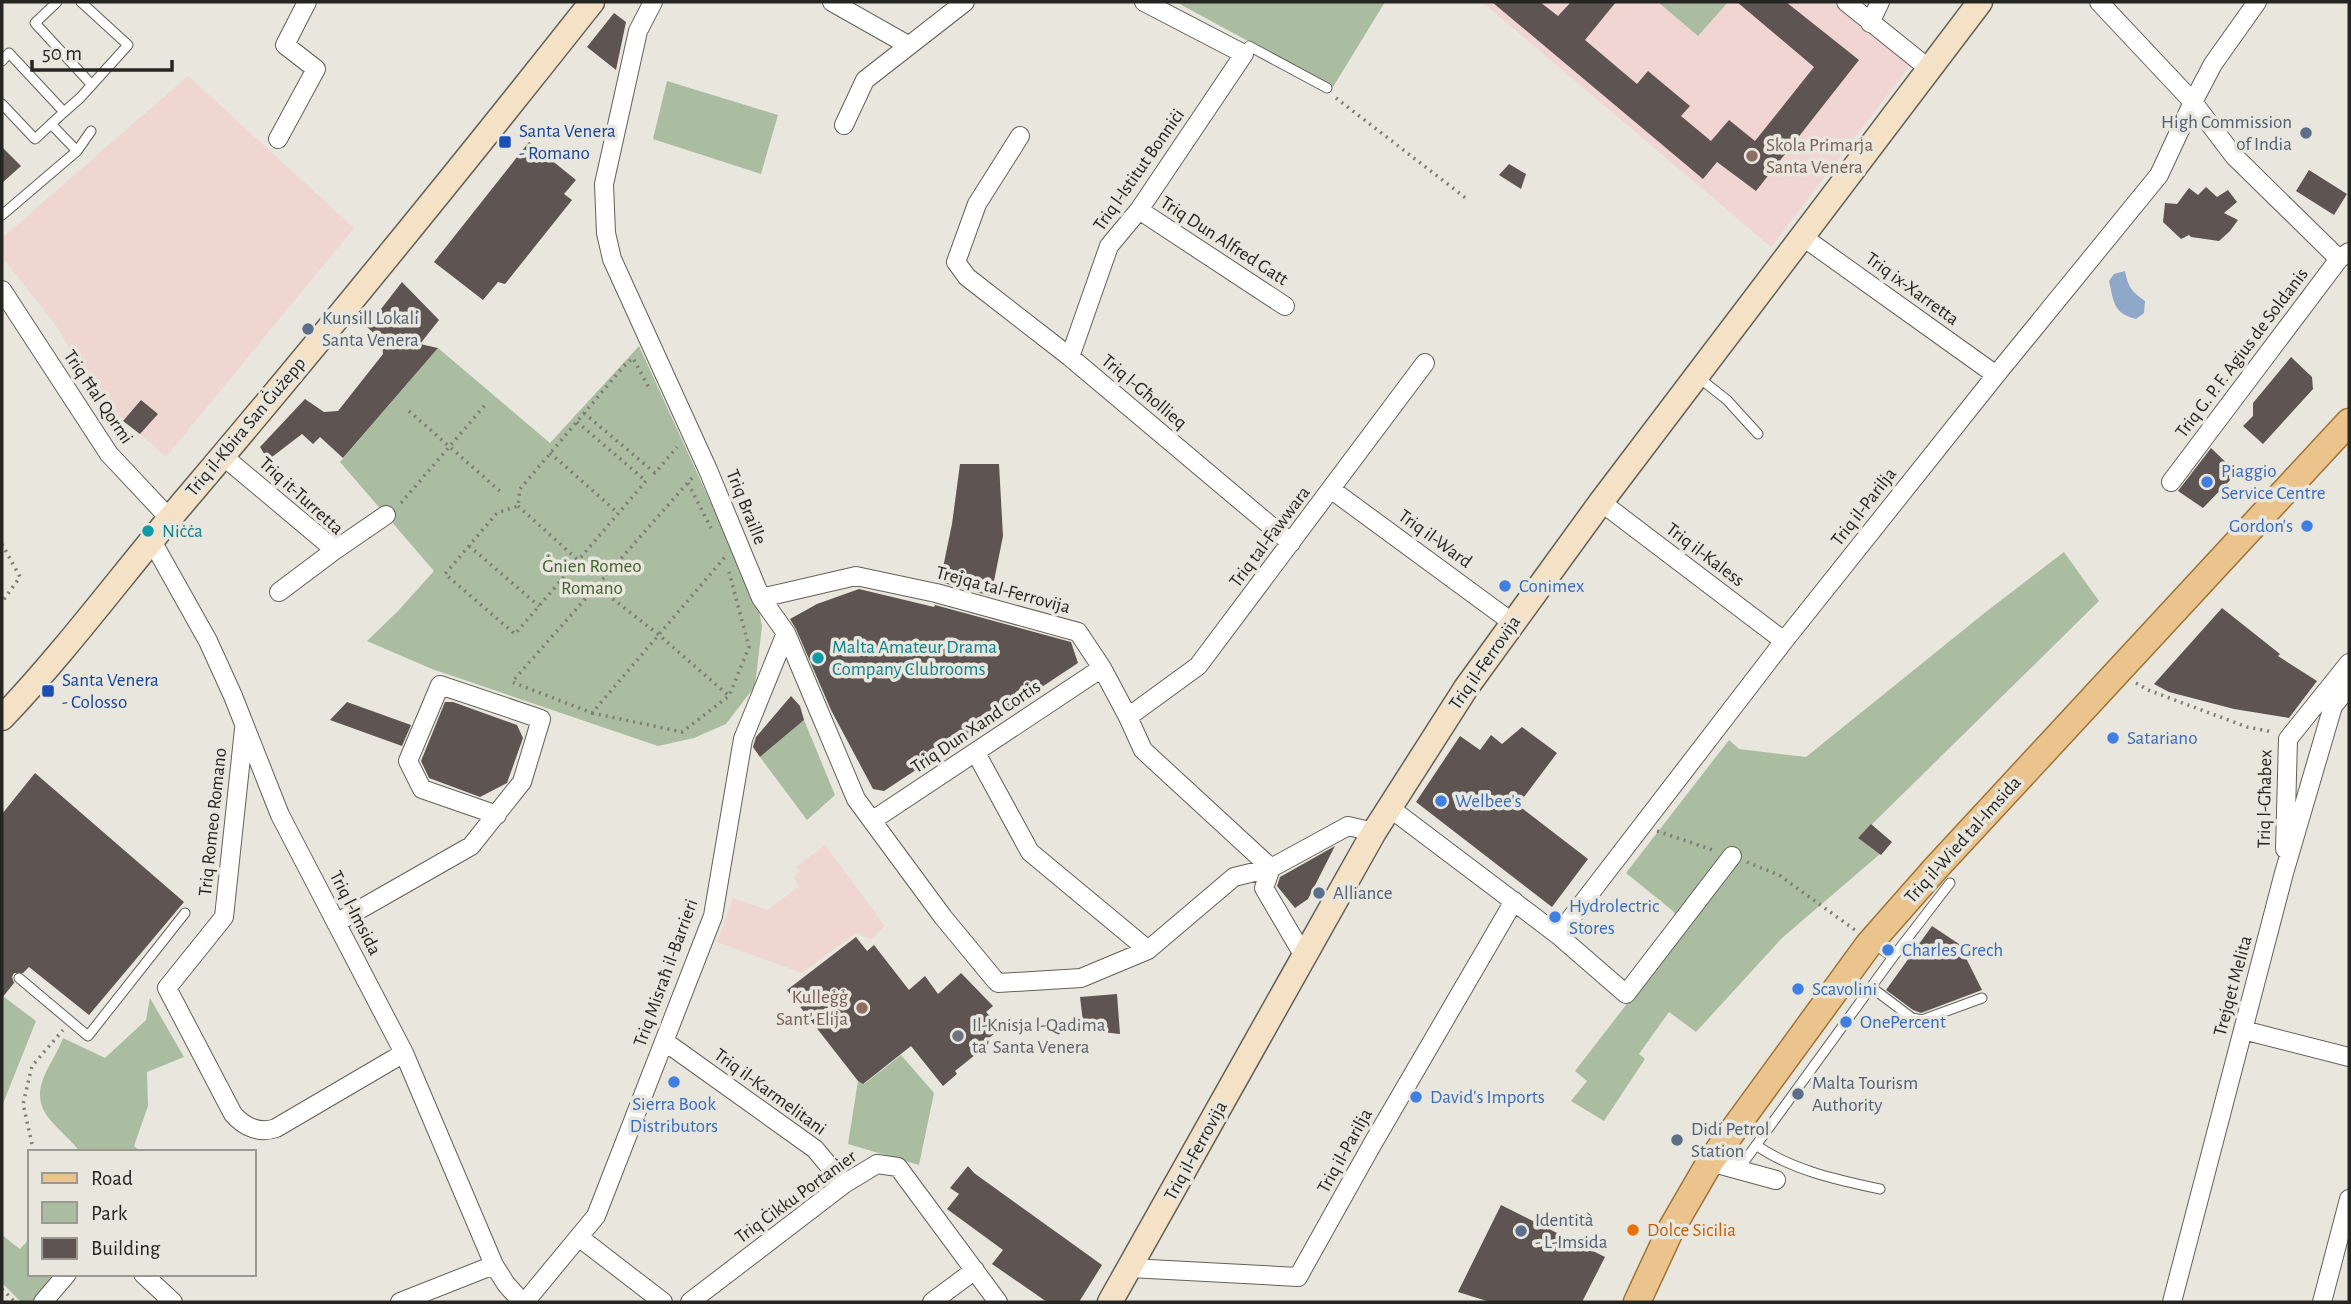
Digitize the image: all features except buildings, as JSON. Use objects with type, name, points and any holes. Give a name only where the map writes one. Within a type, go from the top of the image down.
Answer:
[{"type":"main road","name":"Triq il-Kbira San Ġużepp","points":[[2,718],[39,679],[223,456],[592,2]]},
{"type":"main road","name":"Triq il-Ferrovija","points":[[1110,1302],[1374,832],[1466,688],[1601,502],[1980,2]]},
{"type":"main road","name":"Triq il-Wied tal-Imsida","points":[[1637,1302],[1670,1231],[1710,1162],[1871,942],[1935,869],[2349,422]]},
{"type":"street","points":[[278,139],[316,69],[285,45],[307,2]]},
{"type":"street","name":"Triq Braille","points":[[653,2],[638,31],[604,184],[601,235],[708,470],[761,598],[786,633],[856,799],[943,917],[998,983],[1081,978],[1148,950]]},
{"type":"street","points":[[832,2],[908,45]]},
{"type":"street","points":[[844,125],[865,80],[965,2]]},
{"type":"street","points":[[1144,2],[1244,54]]},
{"type":"street","points":[[1846,2],[1928,68]]},
{"type":"street","points":[[1870,23],[1880,2]]},
{"type":"street","points":[[2099,2],[2193,102],[2234,156],[2344,255]]},
{"type":"street","name":"Triq il-Parilja","points":[[1558,935],[1784,642],[2159,175],[2213,64],[2257,2]]},
{"type":"street","name":"Triq l-Istitut Bonniċi","points":[[1070,357],[1109,246],[1139,210],[1244,54]]},
{"type":"street","name":"Triq l-Għollieq","points":[[1020,136],[977,204],[956,262],[967,277],[1070,357],[1292,543]]},
{"type":"street","name":"Triq Dun Alfred Gatt","points":[[1139,210],[1285,306]]},
{"type":"street","name":"Triq ix-Xarretta","points":[[1803,237],[1996,375]]},
{"type":"street","name":"Triq G. P. F. Agius de Soldanis","points":[[2171,482],[2344,255]]},
{"type":"street","name":"Triq Ħal Qormi","points":[[2,290],[109,454],[170,519]]},
{"type":"street","name":"Triq tal-Fawwara","points":[[1128,717],[1198,666],[1425,363]]},
{"type":"street","name":"Triq it-Turretta","points":[[223,456],[335,550],[279,592]]},
{"type":"street","name":"Triq il-Ward","points":[[1332,490],[1513,622]]},
{"type":"street","name":"Triq il-Kaless","points":[[1601,502],[1784,642]]},
{"type":"street","points":[[335,550],[386,515]]},
{"type":"street","name":"Triq l-Imsida","points":[[152,541],[208,640],[280,815],[404,1053],[494,1265],[506,1284],[524,1302]]},
{"type":"street","name":"Trejqa tal-Ferrovija","points":[[761,598],[856,576],[923,590],[1077,632],[1102,668],[1143,750],[1271,868]]},
{"type":"street","name":"Triq Misraħ il-Barrieri","points":[[524,1302],[596,1216],[713,916],[743,739],[786,633]]},
{"type":"street","name":"Triq l-Għabex","points":[[2284,873],[2289,735],[2349,663]]},
{"type":"street","name":"Triq Dun Xand Cortis","points":[[873,820],[1102,668]]},
{"type":"street","points":[[336,923],[471,846],[497,815],[522,782],[541,719],[440,685],[408,761],[422,789],[497,815]]},
{"type":"street","name":"Trejqet Melita","points":[[2172,1302],[2284,873],[2333,706],[2349,687]]},
{"type":"street","name":"Triq Romeo Romano","points":[[244,725],[224,917],[167,988],[233,1114],[242,1124],[260,1131],[276,1128],[404,1053]]},
{"type":"street","points":[[976,753],[1030,852],[1148,950],[1234,877],[1271,868],[1348,826],[1374,832]]},
{"type":"street","points":[[1390,808],[1558,935],[1626,994],[1732,856]]},
{"type":"street","points":[[1271,868],[1264,888],[1305,958]]},
{"type":"street","name":"Triq il-Parilja","points":[[1130,1268],[1298,1278],[1514,901]]},
{"type":"street","points":[[2243,1030],[2349,1057]]},
{"type":"street","name":"Triq il-Karmelitani","points":[[664,1041],[815,1149],[844,1184]]},
{"type":"street","points":[[1710,1162],[1776,1180]]},
{"type":"street","name":"Triq Ċikku Portanier","points":[[690,1302],[844,1184],[877,1164],[898,1167],[998,1302]]},
{"type":"street","points":[[2322,1302],[2344,1237],[2349,1199]]},
{"type":"street","points":[[580,1238],[663,1302]]},
{"type":"street","points":[[400,1302],[494,1265]]},
{"type":"street","points":[[932,1302],[975,1270]]},
{"type":"street","points":[[43,1302],[65,1276]]},
{"type":"street","points":[[145,1276],[173,1302]]},
{"type":"lane","points":[[57,2],[35,23],[91,84]]},
{"type":"lane","points":[[2,104],[35,139],[80,98],[128,45],[81,2]]},
{"type":"lane","points":[[1244,54],[1249,46],[1326,88]]},
{"type":"lane","points":[[2,61],[9,54],[64,112]]},
{"type":"lane","points":[[51,124],[76,151]]},
{"type":"lane","points":[[2,215],[76,151],[91,131]]},
{"type":"lane","points":[[1697,376],[1727,400],[1758,434]]},
{"type":"lane","points":[[1738,1170],[1950,883]]},
{"type":"lane","points":[[19,978],[88,1036],[185,913]]},
{"type":"lane","points":[[1871,942],[1893,957]]},
{"type":"lane","points":[[1871,987],[1912,1018],[1922,1020],[1982,998]]},
{"type":"lane","points":[[1756,1145],[1774,1158],[1846,1182],[1880,1189]]},
{"type":"path","points":[[1326,88],[1467,199]]},
{"type":"path","points":[[518,506],[520,489],[633,358],[650,390]]},
{"type":"path","points":[[401,503],[486,404]]},
{"type":"path","points":[[409,411],[502,493]]},
{"type":"path","points":[[584,413],[655,473],[679,445]]},
{"type":"path","points":[[518,506],[497,513],[445,574],[515,634],[646,481],[577,422]]},
{"type":"path","points":[[550,453],[618,513]]},
{"type":"path","points":[[592,713],[725,557],[749,647],[729,696],[682,732],[592,713],[512,682],[688,483],[713,533]]},
{"type":"path","points":[[518,506],[578,560]]},
{"type":"path","points":[[2,544],[20,577],[2,602]]},
{"type":"path","points":[[469,546],[539,606]]},
{"type":"path","points":[[596,585],[729,696]]},
{"type":"path","points":[[2118,672],[2148,690],[2222,718],[2247,727],[2289,735]]},
{"type":"path","points":[[1641,825],[1779,874],[1871,942]]},
{"type":"path","points":[[32,1144],[23,1104],[32,1066],[71,1021]]},
{"type":"path","points":[[2,1289],[15,1302]]},
{"type":"shaded area","name":"Skola Primarja Santa Venera","points":[[1482,2],[1831,2],[1911,64],[1771,247]]},
{"type":"shaded area","points":[[188,76],[354,228],[166,457],[98,396],[55,324],[2,257],[2,238]]},
{"type":"shaded area","points":[[825,845],[885,926],[871,939],[856,933],[802,973],[717,942],[733,898],[768,910],[799,886],[793,877],[800,871],[796,867]]},
{"type":"green space","points":[[1176,2],[1385,2],[1333,87]]},
{"type":"green space","points":[[1658,2],[1728,2],[1698,36]]},
{"type":"green space","points":[[667,81],[778,115],[761,174],[653,139]]},
{"type":"green space","name":"Ġnien Romeo Romano","points":[[639,346],[758,606],[762,626],[755,686],[726,724],[694,738],[658,746],[432,669],[367,641],[434,571],[340,462],[438,348],[550,443]]},
{"type":"green space","points":[[2064,552],[2099,601],[1858,838],[1880,854],[1782,938],[1696,1032],[1669,1012],[1639,1054],[1645,1059],[1604,1121],[1571,1101],[1587,1081],[1575,1071],[1684,930],[1673,911],[1626,873],[1729,740],[1739,749],[1806,757]]},
{"type":"green space","points":[[804,720],[835,795],[807,820],[760,757]]},
{"type":"green space","points":[[3,996],[36,1021],[2,1106],[2,998]]},
{"type":"green space","points":[[150,998],[184,1057],[147,1072],[148,1106],[134,1146],[139,1150],[78,1150],[53,1123],[41,1101],[43,1080],[63,1038],[105,1058],[146,1020]]},
{"type":"green space","points":[[901,1055],[934,1093],[919,1165],[848,1144],[858,1081],[864,1084]]},
{"type":"green space","points":[[2,1235],[20,1249],[28,1240],[28,1276],[52,1276],[31,1302],[21,1302],[2,1283]]},
{"type":"water","points":[[2125,271],[2131,289],[2145,301],[2144,313],[2136,319],[2119,310],[2112,295],[2109,281],[2114,274]]},
{"type":"place","name":"High Commission of India","points":[[2306,133]]},
{"type":"place","name":"Santa Venera - Romano","points":[[505,142]]},
{"type":"place","name":"Skola Primarja Santa Venera","points":[[1752,156]]},
{"type":"place","name":"Kunsill Lokali Santa Venera","points":[[308,329]]},
{"type":"place","name":"Piaggio Service Centre","points":[[2207,482]]},
{"type":"place","name":"Gordon's","points":[[2307,526]]},
{"type":"place","name":"Niċċa","points":[[148,531]]},
{"type":"place","name":"Conimex","points":[[1505,586]]},
{"type":"place","name":"Malta Amateur Drama Company Clubrooms","points":[[818,658]]},
{"type":"place","name":"Santa Venera - Colosso","points":[[48,691]]},
{"type":"place","name":"Satariano","points":[[2113,738]]},
{"type":"place","name":"Welbee's","points":[[1441,801]]},
{"type":"place","name":"Alliance","points":[[1319,893]]},
{"type":"place","name":"Hydrolectric Stores","points":[[1555,917]]},
{"type":"place","name":"Charles Grech","points":[[1888,950]]},
{"type":"place","name":"Scavolini","points":[[1798,989]]},
{"type":"place","name":"Kulleġġ Sant' Elija","points":[[862,1008]]},
{"type":"place","name":"OnePercent","points":[[1846,1022]]},
{"type":"place","name":"Il-Knisja l-Qadima ta' Santa Venera","points":[[958,1036]]},
{"type":"place","name":"Sierra Book Distributors","points":[[674,1082]]},
{"type":"place","name":"Malta Tourism Authority","points":[[1798,1094]]},
{"type":"place","name":"David's Imports","points":[[1416,1097]]},
{"type":"place","name":"Didi Petrol Station","points":[[1677,1140]]},
{"type":"place","name":"Dolce Sicilia","points":[[1633,1230]]},
{"type":"place","name":"Identità - L-Imsida","points":[[1521,1231]]}]
